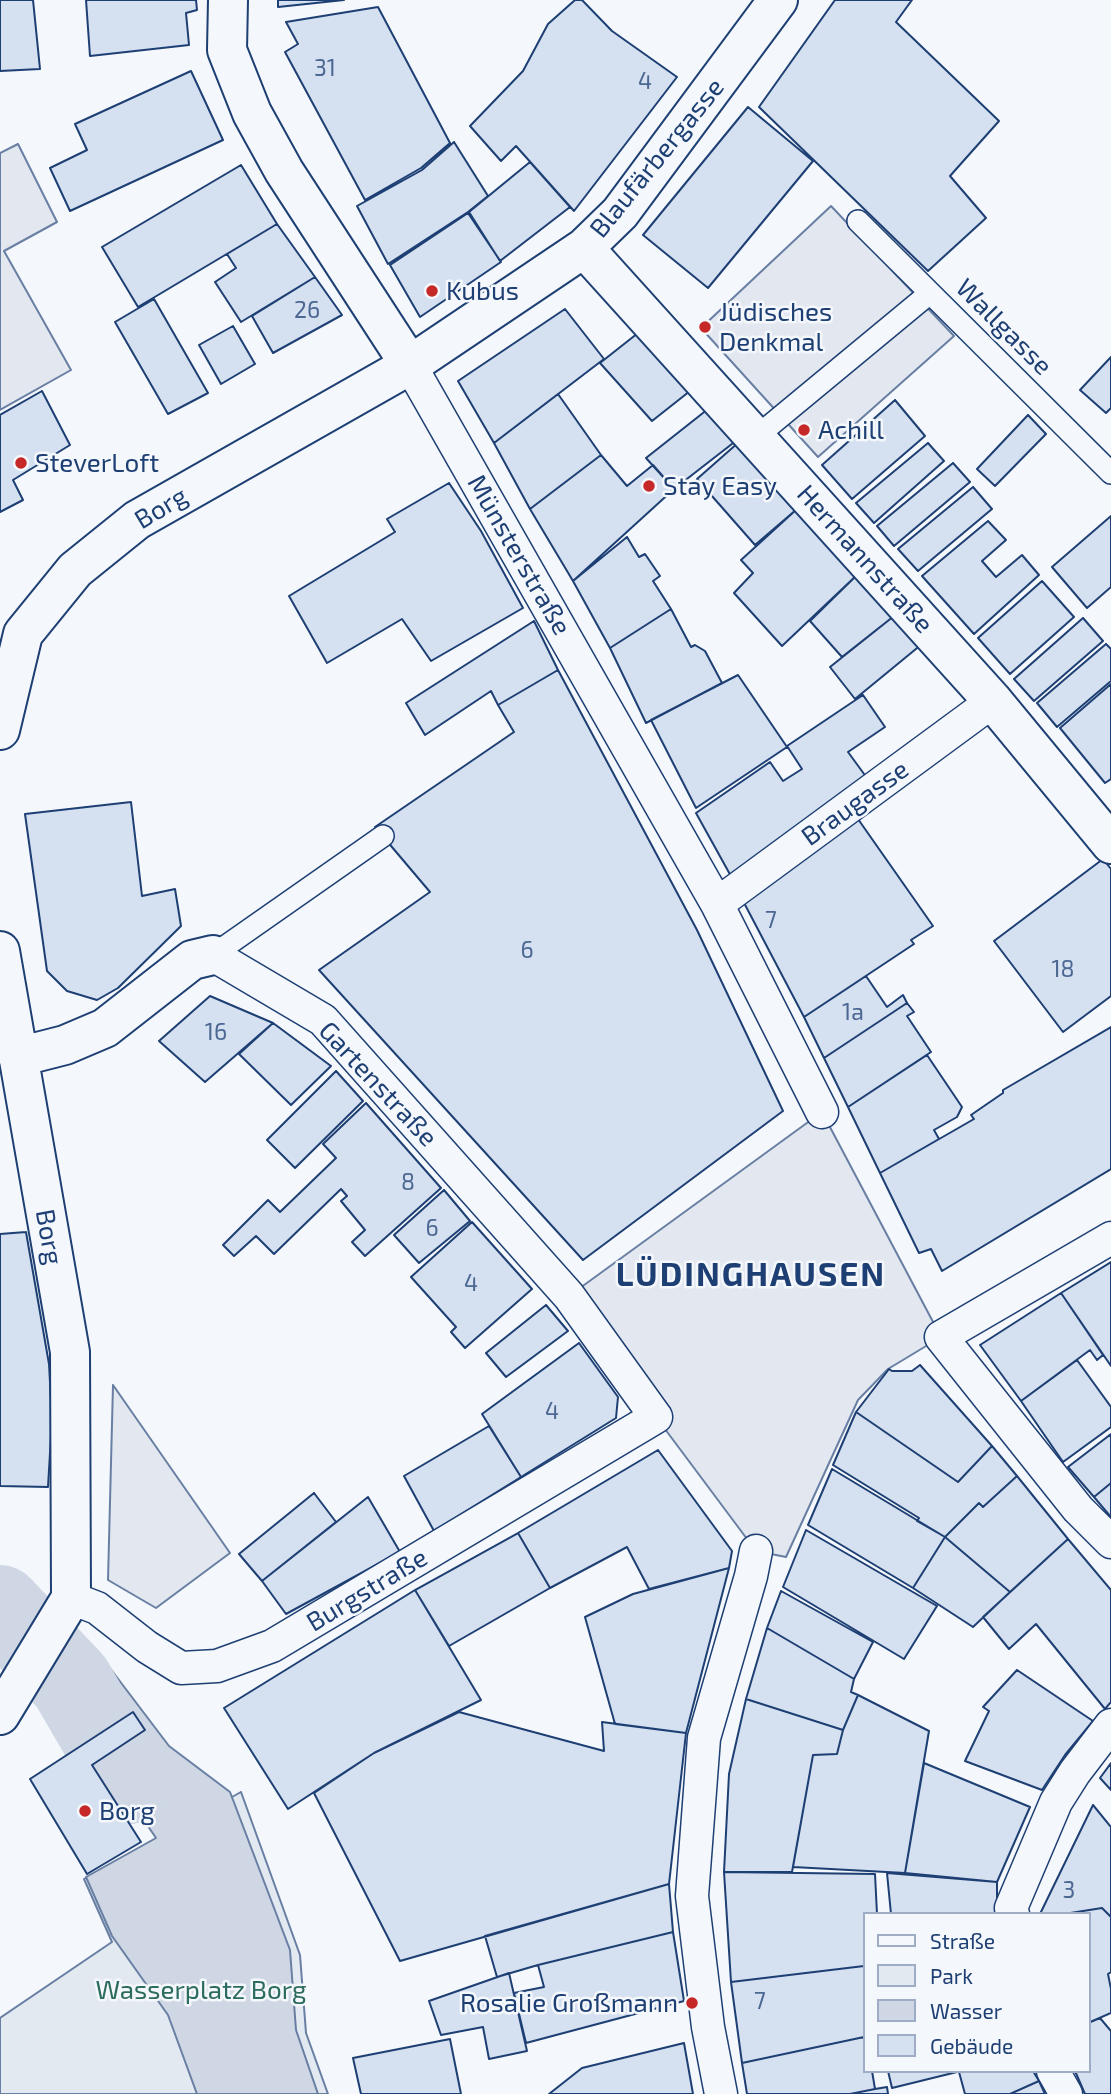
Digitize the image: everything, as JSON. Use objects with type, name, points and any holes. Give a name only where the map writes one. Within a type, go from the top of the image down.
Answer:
[{"type":"street","name":"Münsterstraße","points":[[228,0],[227,50],[252,113],[284,172],[410,365],[717,904],[822,1112]]},
{"type":"street","name":"Blaufärbergasse","points":[[410,365],[584,248],[620,213],[778,0]]},
{"type":"street","name":"Hermannstraße","points":[[584,248],[993,701],[1111,845]]},
{"type":"street","name":"Borg","points":[[0,730],[23,634],[75,570],[137,520],[410,365]]},
{"type":"street","name":"Braugasse","points":[[717,904],[993,701]]},
{"type":"street","name":"Borg","points":[[0,951],[70,1352],[67,1604]]},
{"type":"street","points":[[18,1057],[65,1045],[105,1028],[192,961],[213,955]]},
{"type":"street","name":"Gartenstraße","points":[[213,955],[323,1020],[569,1296],[656,1418]]},
{"type":"street","points":[[1111,1238],[941,1336],[1078,1508],[1111,1542]]},
{"type":"street","name":"Burgstraße","points":[[67,1604],[97,1608],[147,1647],[181,1668],[217,1666],[272,1646],[656,1418]]},
{"type":"street","points":[[720,2094],[708,2028],[692,1896],[704,1738],[756,1551]]},
{"type":"street","points":[[8,1701],[67,1604]]},
{"type":"street","points":[[1013,1912],[1056,1802],[1111,1725]]},
{"type":"street","points":[[1054,2073],[1066,2094]]},
{"type":"lane","name":"Wallgasse","points":[[858,221],[1111,473]]},
{"type":"lane","points":[[756,437],[930,293]]},
{"type":"lane","points":[[213,955],[383,836]]},
{"type":"green space","name":"Wasserplatz Borg","points":[[241,1792],[300,1955],[306,2033],[328,2094],[0,2094],[0,2018],[112,1942],[84,1879]]},
{"type":"shaded area","points":[[18,144],[57,222],[4,251],[71,370],[0,410],[0,153]]},
{"type":"shaded area","points":[[831,206],[954,336],[818,457],[701,328]]},
{"type":"shaded area","points":[[822,1112],[941,1337],[888,1369],[858,1400],[786,1557],[756,1551],[569,1296]]},
{"type":"shaded area","points":[[113,1385],[230,1553],[156,1608],[108,1580]]},
{"type":"water","name":"Wasserplatz Borg","points":[[86,1653],[100,1655],[169,1746],[230,1792],[290,1950],[296,2030],[318,2094],[197,2094],[168,2015],[112,1936],[86,1877],[156,1838],[61,1698]]},
{"type":"building","points":[[0,0],[33,0],[40,69],[0,71]]},
{"type":"building","points":[[86,0],[196,0],[197,10],[186,13],[189,45],[90,56]]},
{"type":"building","points":[[278,0],[344,0],[278,7]]},
{"type":"building","points":[[575,0],[582,0],[612,31],[677,77],[574,211],[516,146],[501,161],[470,126],[523,71],[548,24]]},
{"type":"building","points":[[835,0],[912,0],[896,22],[999,121],[950,176],[986,218],[928,271],[759,107]]},
{"type":"building","points":[[378,7],[450,143],[421,168],[365,200],[285,52],[298,44],[286,22]]},
{"type":"building","points":[[191,71],[223,140],[70,211],[50,168],[87,150],[75,124]]},
{"type":"building","points":[[748,107],[813,161],[708,288],[643,235]]},
{"type":"building","points":[[454,142],[488,196],[388,264],[357,206],[422,170]]},
{"type":"building","points":[[530,162],[570,207],[500,261],[469,212]]},
{"type":"building","points":[[241,165],[277,224],[138,307],[102,247]]},
{"type":"building","name":"Kubus","points":[[468,213],[501,262],[420,317],[390,265]]},
{"type":"building","points":[[277,224],[315,277],[241,322],[215,282],[236,268],[227,254]]},
{"type":"building","points":[[315,277],[342,315],[273,353],[252,316]]},
{"type":"building","points":[[154,299],[208,393],[168,414],[115,322]]},
{"type":"building","points":[[565,309],[604,359],[494,443],[458,381]]},
{"type":"building","points":[[233,326],[255,364],[221,384],[199,345]]},
{"type":"building","points":[[638,333],[690,391],[652,421],[600,363]]},
{"type":"building","points":[[1111,357],[1111,408],[1106,413],[1080,390]]},
{"type":"building","name":"SteverLoft","points":[[42,391],[70,445],[13,480],[23,500],[0,512],[0,415]]},
{"type":"building","points":[[558,394],[601,455],[530,509],[494,443]]},
{"type":"building","points":[[895,400],[925,436],[852,499],[822,465]]},
{"type":"building","points":[[708,409],[737,440],[674,489],[646,458]]},
{"type":"building","points":[[1028,415],[1046,434],[995,486],[977,469]]},
{"type":"building","points":[[739,442],[797,509],[755,545],[697,479]]},
{"type":"building","points":[[928,443],[944,461],[874,523],[856,503]]},
{"type":"building","points":[[601,455],[627,486],[653,465],[674,489],[573,581],[530,509]]},
{"type":"building","points":[[953,463],[970,482],[894,546],[877,526]]},
{"type":"building","points":[[449,483],[481,531],[523,608],[431,661],[402,619],[327,663],[289,596],[395,532],[387,519]]},
{"type":"building","points":[[973,487],[992,509],[918,571],[898,549]]},
{"type":"building","points":[[797,509],[858,574],[782,646],[734,593],[753,573],[741,560]]},
{"type":"building","points":[[1111,516],[1111,587],[1087,608],[1052,567]]},
{"type":"building","points":[[988,521],[1006,540],[982,561],[996,577],[1022,555],[1039,575],[974,634],[922,576]]},
{"type":"building","points":[[627,537],[639,557],[645,554],[660,576],[653,581],[671,609],[610,648],[573,581]]},
{"type":"building","points":[[858,574],[894,616],[842,657],[810,621]]},
{"type":"building","points":[[1042,581],[1074,617],[1010,674],[978,638]]},
{"type":"building","points":[[671,609],[691,647],[695,645],[705,651],[722,683],[646,723],[610,648]]},
{"type":"building","points":[[894,616],[922,644],[855,699],[830,667]]},
{"type":"building","points":[[1083,618],[1103,641],[1034,701],[1014,679]]},
{"type":"building","points":[[534,621],[558,670],[498,705],[491,691],[425,735],[406,703]]},
{"type":"building","points":[[1106,644],[1111,649],[1111,681],[1057,727],[1037,703]]},
{"type":"building","points":[[558,670],[697,930],[783,1111],[583,1260],[319,970],[430,892],[375,827],[514,732],[498,705]]},
{"type":"building","points":[[738,675],[787,747],[696,808],[651,720]]},
{"type":"building","points":[[1111,684],[1111,779],[1105,783],[1060,728]]},
{"type":"building","points":[[863,695],[885,727],[848,752],[867,778],[732,878],[696,813],[770,762],[783,781],[802,769],[787,746]]},
{"type":"building","points":[[131,802],[142,896],[175,889],[181,926],[118,988],[97,1000],[67,991],[47,971],[25,814]]},
{"type":"building","points":[[858,819],[933,926],[911,940],[914,944],[804,1017],[742,899]]},
{"type":"building","points":[[1103,859],[1111,869],[1111,996],[1063,1032],[994,941]]},
{"type":"building","points":[[866,976],[887,1007],[903,995],[907,1003],[824,1058],[804,1017]]},
{"type":"building","points":[[210,996],[273,1023],[205,1082],[159,1041]]},
{"type":"building","points":[[907,1003],[914,1012],[907,1016],[931,1052],[848,1107],[824,1058]]},
{"type":"building","points":[[273,1023],[331,1066],[291,1105],[239,1054]]},
{"type":"building","points":[[1111,1027],[1111,1169],[942,1271],[931,1249],[919,1253],[880,1173],[974,1119],[971,1115],[1003,1093],[1003,1090]]},
{"type":"building","points":[[927,1055],[962,1107],[957,1117],[934,1130],[939,1139],[880,1173],[848,1107]]},
{"type":"building","points":[[336,1071],[363,1101],[295,1168],[267,1140]]},
{"type":"building","points":[[366,1103],[441,1188],[365,1256],[352,1242],[365,1230],[341,1201],[347,1196],[341,1189],[274,1254],[256,1236],[234,1256],[223,1245],[268,1200],[280,1212],[336,1158],[323,1144]]},
{"type":"building","points":[[444,1190],[470,1221],[419,1263],[394,1235]]},
{"type":"building","points":[[472,1222],[532,1289],[465,1348],[451,1332],[456,1327],[411,1277]]},
{"type":"building","points":[[26,1232],[49,1364],[52,1419],[48,1487],[0,1486],[0,1234]]},
{"type":"building","points":[[1111,1262],[1111,1366],[1061,1293]]},
{"type":"building","points":[[1061,1293],[1103,1355],[1097,1360],[1090,1350],[1021,1401],[980,1345]]},
{"type":"building","points":[[546,1305],[568,1331],[506,1377],[486,1353]]},
{"type":"building","points":[[579,1343],[618,1397],[616,1418],[521,1477],[482,1414]]},
{"type":"building","points":[[1077,1360],[1111,1407],[1111,1427],[1063,1462],[1021,1401]]},
{"type":"building","points":[[920,1365],[992,1446],[958,1482],[856,1412],[889,1369],[912,1371]]},
{"type":"building","points":[[856,1412],[958,1482],[992,1446],[1017,1476],[983,1507],[979,1503],[945,1537],[833,1465]]},
{"type":"building","points":[[489,1426],[521,1477],[434,1531],[404,1476]]},
{"type":"building","points":[[1111,1434],[1111,1483],[1094,1497],[1068,1467]]},
{"type":"building","points":[[658,1450],[732,1551],[729,1568],[649,1589],[627,1547],[550,1588],[518,1533]]},
{"type":"building","points":[[832,1469],[945,1537],[913,1588],[808,1525]]},
{"type":"building","points":[[1017,1476],[1068,1539],[1010,1592],[945,1537],[979,1503],[983,1507]]},
{"type":"building","points":[[1111,1483],[1111,1517],[1094,1497]]},
{"type":"building","points":[[314,1493],[336,1522],[262,1581],[239,1554]]},
{"type":"building","points":[[368,1497],[400,1552],[286,1614],[262,1581]]},
{"type":"building","points":[[806,1530],[937,1606],[904,1659],[783,1587]]},
{"type":"building","points":[[518,1533],[550,1588],[449,1646],[415,1590]]},
{"type":"building","points":[[945,1537],[1010,1592],[973,1627],[913,1588]]},
{"type":"building","points":[[1068,1539],[1111,1590],[1111,1702],[1105,1709],[1036,1624],[1009,1649],[983,1617]]},
{"type":"building","points":[[729,1568],[686,1733],[615,1724],[585,1617],[633,1594]]},
{"type":"building","points":[[415,1590],[481,1700],[374,1753],[288,1809],[224,1708]]},
{"type":"building","points":[[781,1591],[873,1642],[854,1679],[767,1628]]},
{"type":"building","points":[[767,1628],[854,1679],[851,1692],[858,1695],[843,1730],[746,1699]]},
{"type":"building","points":[[1017,1670],[1093,1721],[1065,1755],[1042,1790],[965,1761],[989,1711],[983,1707]]},
{"type":"building","points":[[858,1695],[929,1731],[905,1873],[793,1867],[813,1755],[837,1754],[843,1730]]},
{"type":"building","points":[[746,1699],[843,1730],[837,1754],[813,1755],[792,1872],[724,1872],[729,1774]]},
{"type":"building","name":"Borg","points":[[133,1712],[145,1730],[92,1765],[141,1842],[87,1874],[30,1779]]},
{"type":"building","points":[[459,1712],[604,1751],[602,1722],[686,1733],[669,1884],[400,1961],[314,1793],[374,1753]]},
{"type":"building","points":[[924,1763],[1030,1807],[997,1882],[905,1873]]},
{"type":"building","points":[[1111,1763],[1111,1790],[1100,1778]]},
{"type":"building","points":[[1093,1805],[1111,1827],[1111,1917],[1102,1908],[1077,1912],[1041,1912]]},
{"type":"building","points":[[724,1872],[875,1874],[877,1912],[862,1912],[862,1966],[731,1982]]},
{"type":"building","points":[[887,1873],[997,1882],[997,1912],[891,1912]]},
{"type":"building","points":[[669,1884],[673,1932],[497,1977],[485,1936]]},
{"type":"building","points":[[1102,1908],[1111,1917],[1111,1972],[1108,1974],[1111,2013],[1090,2022],[1090,1912],[1077,1912]]},
{"type":"building","points":[[673,1932],[684,2001],[526,2043],[514,1993],[544,1987],[538,1965]]},
{"type":"building","points":[[862,1966],[862,2037],[742,2063],[731,1982]]},
{"type":"building","points":[[509,1973],[527,2051],[489,2059],[483,2027],[441,2035],[429,2001]]},
{"type":"building","points":[[1100,2018],[1111,2031],[1111,2094],[1085,2094],[1076,2073],[1090,2073],[1090,2022]]},
{"type":"building","points":[[862,2037],[862,2073],[872,2073],[875,2089],[850,2094],[747,2094],[742,2063]]},
{"type":"building","points":[[450,2039],[461,2094],[361,2094],[353,2058]]},
{"type":"building","points":[[684,2043],[693,2094],[549,2094],[582,2068]]},
{"type":"building","points":[[888,2073],[953,2073],[892,2088]]},
{"type":"building","points":[[959,2073],[1034,2073],[1039,2081],[1010,2094],[965,2094]]},
{"type":"building","points":[[1039,2081],[1045,2094],[1010,2094]]},
{"type":"building","points":[[887,2087],[888,2094],[850,2094],[875,2089]]},
{"type":"waterway","points":[[0,1607],[71,1682],[129,1782]]},
{"type":"place","name":"Kubus","points":[[432,291]]},
{"type":"place","name":"Jüdisches Denkmal","points":[[705,327]]},
{"type":"place","name":"Achill","points":[[804,430]]},
{"type":"place","name":"SteverLoft","points":[[21,463]]},
{"type":"place","name":"Stay Easy","points":[[649,486]]},
{"type":"place","name":"Borg","points":[[85,1811]]},
{"type":"place","name":"Rosalie Großmann","points":[[692,2003]]},
{"type":"district","name":"LÜDINGHAUSEN","points":[[751,1275]]}]
